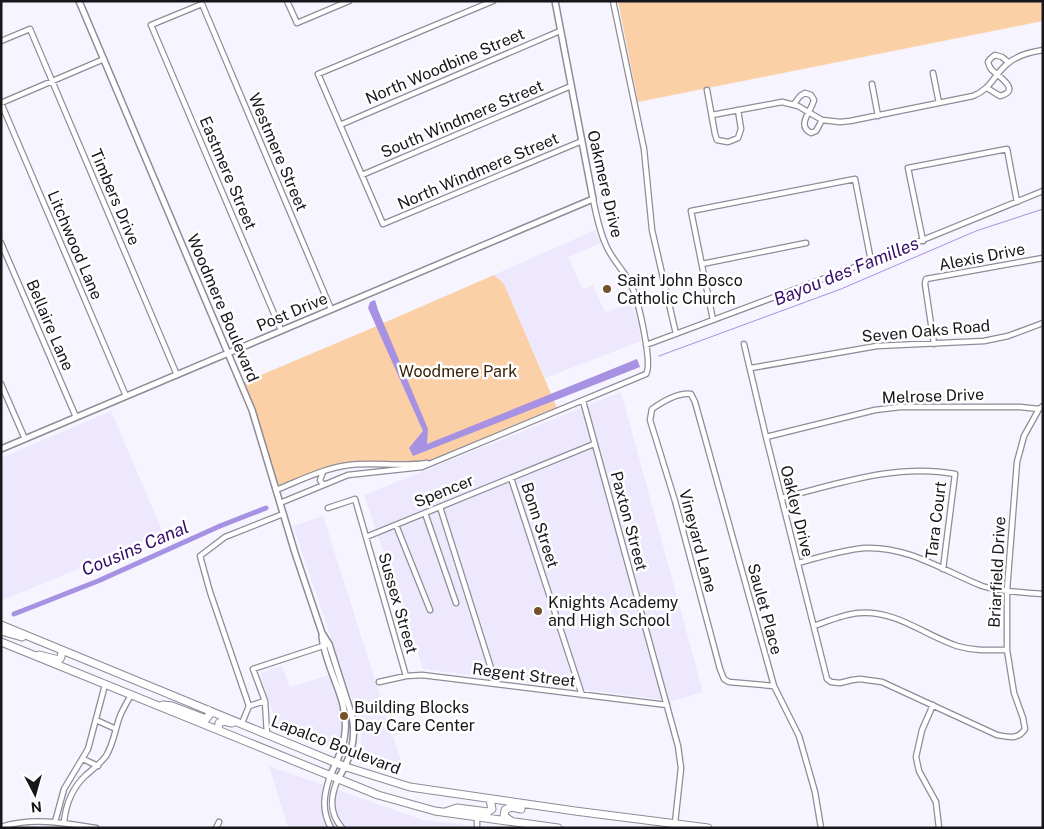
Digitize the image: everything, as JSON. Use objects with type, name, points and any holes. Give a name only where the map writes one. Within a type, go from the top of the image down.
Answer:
[{"type":"main road","name":"Lapalco Boulevard","points":[[1,625],[346,766],[410,787],[675,826],[708,828]]},
{"type":"main road","points":[[1,631],[37,640]]},
{"type":"main road","name":"Lapalco Boulevard","points":[[1,642],[395,801],[445,812],[558,828]]},
{"type":"main road","points":[[29,653],[49,656],[57,660],[60,658],[62,651]]},
{"type":"main road","points":[[155,705],[172,706],[206,719],[210,714],[208,710]]},
{"type":"main road","points":[[218,730],[220,723],[227,720],[264,737],[284,741]]},
{"type":"main road","points":[[445,812],[457,808],[488,812],[492,809],[490,800]]},
{"type":"main road","points":[[511,821],[504,816],[507,808],[527,809],[544,807]]},
{"type":"street","name":"Woodmere Boulevard","points":[[80,1],[252,410],[343,704],[346,720],[344,738],[330,776]]},
{"type":"street","points":[[287,1],[297,23],[349,1]]},
{"type":"street","points":[[362,175],[318,74],[493,1]]},
{"type":"street","name":"Oakmere Drive","points":[[280,503],[325,484],[359,473],[415,468],[433,462],[646,374],[649,368],[646,345],[632,286],[615,262],[599,228],[555,1]]},
{"type":"street","points":[[613,1],[644,148],[652,230],[676,334]]},
{"type":"street","name":"Eastmere Street","points":[[202,4],[151,25],[281,330]]},
{"type":"street","name":"Westmere Street","points":[[202,4],[331,309]]},
{"type":"street","name":"Timbers Drive","points":[[1,41],[30,29],[176,374]]},
{"type":"street","name":"North Woodbine Street","points":[[340,125],[560,31]]},
{"type":"street","points":[[712,115],[774,103],[794,104],[822,120],[840,122],[878,116],[973,96],[987,88],[1008,62],[1024,54],[1043,50]]},
{"type":"street","points":[[987,88],[1000,96],[1007,92],[1007,84],[988,65],[992,56],[998,56],[1008,62]]},
{"type":"street","points":[[1,103],[104,59]]},
{"type":"street","points":[[933,73],[939,103]]},
{"type":"street","points":[[872,84],[878,116]]},
{"type":"street","name":"South Windmere Street","points":[[362,175],[571,86]]},
{"type":"street","points":[[707,90],[717,140],[728,142],[738,138],[741,129],[738,110]]},
{"type":"street","points":[[794,104],[805,93],[811,95],[814,100],[804,120],[806,131],[811,133],[816,130],[822,120]]},
{"type":"street","name":"Litchwood Lane","points":[[1,103],[126,396]]},
{"type":"street","name":"North Windmere Street","points":[[362,175],[384,224],[582,141]]},
{"type":"street","points":[[923,240],[908,168],[1007,149],[1017,202]]},
{"type":"street","points":[[713,320],[691,211],[854,179],[871,261]]},
{"type":"street","points":[[646,345],[871,261],[1043,191]]},
{"type":"street","name":"Post Drive","points":[[1,449],[593,199]]},
{"type":"street","name":"Bellaire Lane","points":[[1,243],[76,418]]},
{"type":"street","points":[[702,264],[806,244]]},
{"type":"street","name":"Alexis Drive","points":[[934,344],[926,280],[1043,258]]},
{"type":"street","name":"Seven Oaks Road","points":[[751,368],[877,346],[984,341],[1008,336],[1043,323]]},
{"type":"street","name":"Oakley Drive","points":[[744,344],[781,498],[828,679],[831,682],[840,683],[860,679],[882,682],[933,705]]},
{"type":"street","points":[[1,384],[25,439]]},
{"type":"street","name":"Saulet Place","points":[[652,409],[664,401],[686,393],[691,394],[695,402],[774,686],[799,736],[815,792],[821,828]]},
{"type":"street","name":"Paxton Street","points":[[583,401],[678,746],[681,768],[675,826]]},
{"type":"street","name":"Melrose Drive","points":[[766,436],[875,410],[900,407],[1041,408]]},
{"type":"street","name":"Briarfield Drive","points":[[933,705],[998,735],[1012,738],[1018,736],[1025,729],[1014,693],[1007,650],[1007,590],[1017,462],[1024,436],[1041,408]]},
{"type":"street","name":"Vineyard Lane","points":[[652,409],[650,420],[675,502],[724,679],[729,682],[774,686]]},
{"type":"street","name":"Spencer","points":[[366,537],[594,444]]},
{"type":"street","name":"Oakmere Drive","points":[[276,490],[324,471],[348,465],[400,465],[433,462]]},
{"type":"street","points":[[324,471],[320,480],[322,484],[325,484]]},
{"type":"street","name":"Tara Court","points":[[781,498],[879,474],[905,471],[955,474],[943,569]]},
{"type":"street","name":"Bonn Street","points":[[511,478],[582,695]]},
{"type":"street","points":[[328,508],[355,500],[366,537]]},
{"type":"street","points":[[440,506],[496,684]]},
{"type":"street","points":[[425,513],[456,603]]},
{"type":"street","points":[[242,723],[249,706],[210,592],[200,556],[225,537],[283,514]]},
{"type":"street","points":[[396,525],[430,610]]},
{"type":"street","name":"Sussex Street","points":[[366,537],[406,676]]},
{"type":"street","points":[[798,563],[840,552],[866,548],[887,550],[921,558],[984,587],[1043,594]]},
{"type":"street","points":[[814,626],[846,615],[871,613],[897,618],[943,640],[970,650],[1007,650]]},
{"type":"street","name":"Woodmere Boulevard","points":[[326,645],[354,725],[354,742],[346,766],[338,779]]},
{"type":"street","points":[[267,734],[265,701],[253,669],[326,645]]},
{"type":"street","name":"Regent Street","points":[[379,682],[406,676],[422,675],[667,704]]},
{"type":"street","points":[[55,822],[66,784],[83,759],[93,735],[105,685]]},
{"type":"street","points":[[64,822],[66,808],[74,788],[107,755],[120,717],[131,695]]},
{"type":"street","points":[[249,706],[265,701]]},
{"type":"street","points":[[933,705],[922,730],[916,757],[919,771],[936,802],[939,828]]},
{"type":"street","points":[[96,720],[116,729]]},
{"type":"street","points":[[83,759],[98,766]]},
{"type":"street","points":[[330,776],[323,800],[326,818],[331,828]]},
{"type":"street","points":[[338,779],[333,790],[332,803],[335,817],[342,828]]},
{"type":"street","points":[[66,784],[74,788]]},
{"type":"street","points":[[477,817],[477,828]]},
{"type":"street","points":[[1,827],[26,822],[64,822],[96,828]]},
{"type":"street","points":[[216,828],[219,822]]},
{"type":"shaded area","points":[[595,230],[600,243],[568,257],[583,290],[593,285],[605,312],[632,303],[637,317],[641,341],[545,378],[504,284],[494,275]]},
{"type":"shaded area","points":[[375,300],[428,429],[427,444],[637,359],[640,367],[413,456],[409,448],[423,431],[368,308],[370,302]]},
{"type":"shaded area","points":[[621,392],[703,692],[673,701],[423,669],[364,495]]},
{"type":"shaded area","points":[[111,411],[163,533],[1,601],[1,458]]},
{"type":"shaded area","points":[[323,516],[402,765],[396,767],[360,754],[362,728],[293,526]]},
{"type":"shaded area","points":[[282,666],[290,687],[329,675],[342,718],[340,743],[330,748],[277,725],[260,673]]},
{"type":"shaded area","points":[[269,766],[423,820],[491,828],[288,828]]},
{"type":"green space","points":[[618,1],[1043,1],[1043,21],[638,102]]},
{"type":"green space","name":"Woodmere Park","points":[[494,275],[504,284],[558,410],[433,462],[337,467],[276,490],[242,383]]},
{"type":"waterway","name":"Bayou des Familles","points":[[659,356],[841,289],[976,231],[1043,209]]},
{"type":"waterway","name":"Cousins Canal","points":[[14,614],[98,581],[220,526],[266,508]]},
{"type":"place","name":"Saint John Bosco Catholic Church","points":[[607,289]]},
{"type":"place","name":"Knights Academy and High School","points":[[538,611]]},
{"type":"place","name":"Building Blocks Day Care Center","points":[[344,716]]}]
